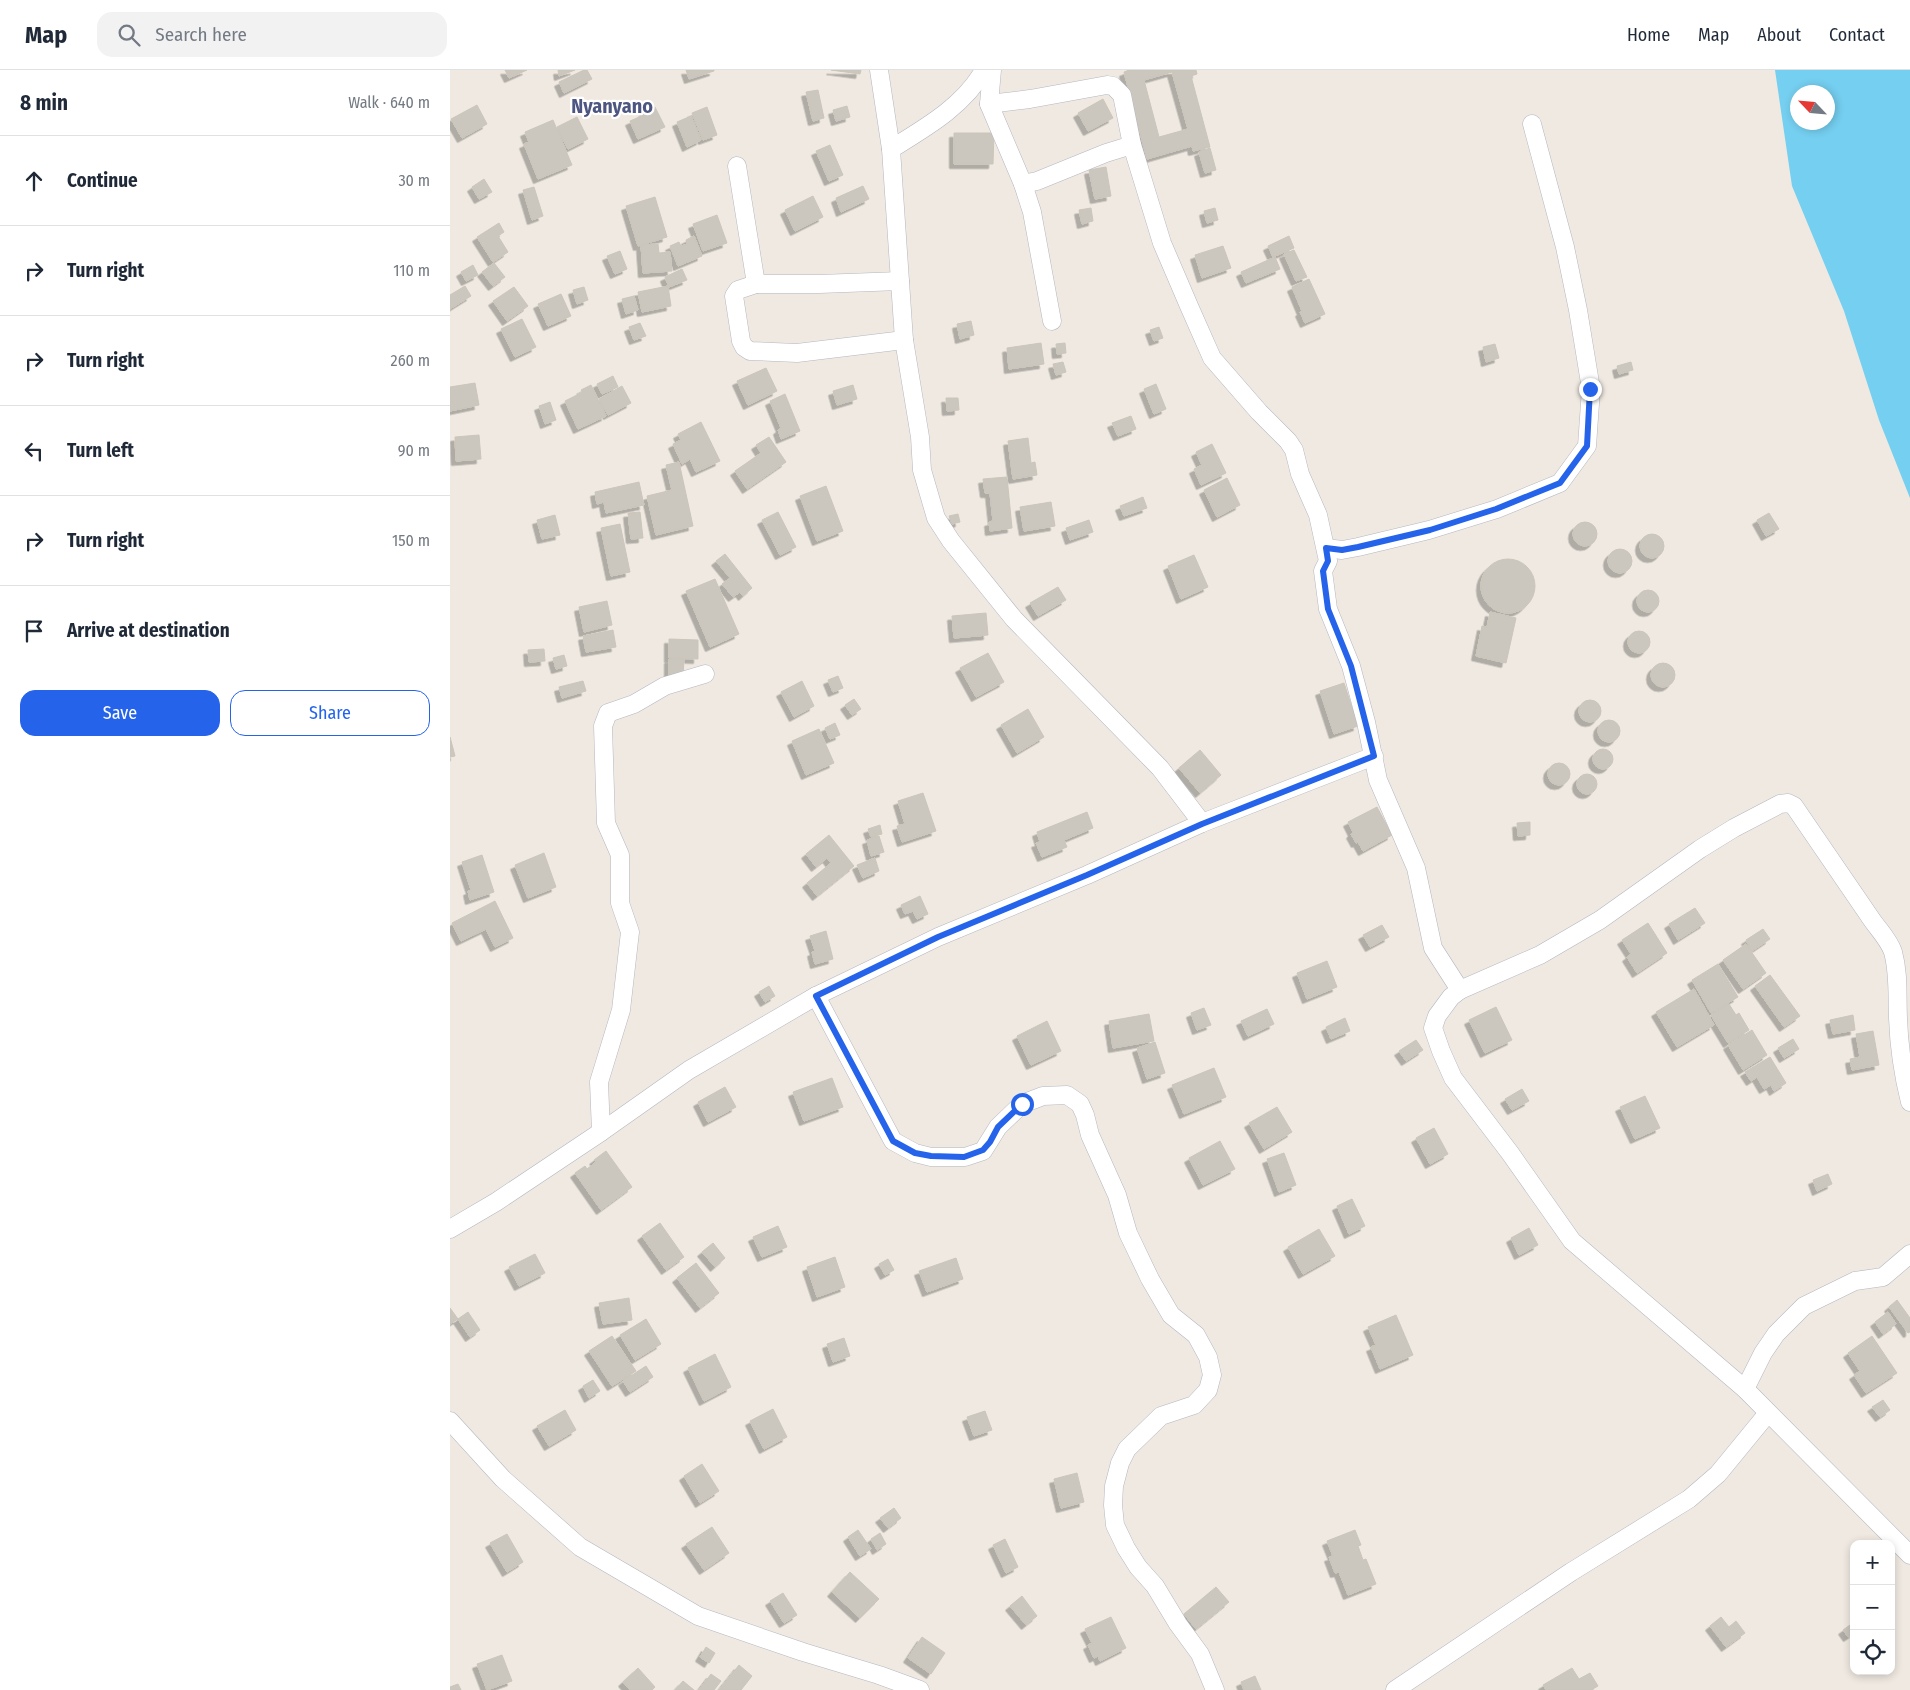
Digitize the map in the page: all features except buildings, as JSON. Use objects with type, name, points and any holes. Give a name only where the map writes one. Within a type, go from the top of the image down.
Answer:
[{"type":"street","points":[[879,70],[891,149],[904,340],[920,437],[922,470],[936,518],[951,541],[1014,619],[1160,768],[1202,824]]},
{"type":"street","points":[[891,149],[924,129],[952,108],[970,92],[984,70]]},
{"type":"street","points":[[992,70],[989,104],[1023,184],[1032,212],[1052,321]]},
{"type":"street","points":[[989,104],[1030,99],[1107,85],[1113,86],[1122,95],[1132,145],[1162,243],[1212,358],[1259,412],[1288,441],[1294,450],[1300,474],[1318,515],[1328,561],[1323,571],[1328,609],[1351,666],[1374,756],[1378,780],[1416,868],[1433,948],[1460,990]]},
{"type":"street","points":[[1326,548],[1342,550],[1358,547],[1430,530],[1496,509],[1560,483],[1587,446],[1590,389],[1578,310],[1565,247],[1532,124]]},
{"type":"street","points":[[1023,184],[1037,181],[1106,153],[1132,145]]},
{"type":"street","points":[[737,166],[756,284]]},
{"type":"street","points":[[900,281],[756,284],[738,290],[734,296],[741,341],[744,347],[750,350],[797,353],[904,340]]},
{"type":"street","points":[[601,1132],[599,1082],[621,1010],[630,932],[620,903],[620,855],[606,823],[604,726],[608,713],[634,704],[665,686],[705,674]]},
{"type":"street","points":[[450,1229],[496,1202],[689,1070],[816,996],[938,937],[1087,875],[1202,824],[1374,756]]},
{"type":"street","points":[[1910,1099],[1901,1063],[1898,987],[1893,951],[1794,806],[1788,803],[1780,804],[1734,828],[1700,849],[1600,920],[1540,955],[1460,990],[1451,997],[1437,1016],[1433,1028],[1453,1078],[1510,1153],[1572,1241],[1745,1389],[1910,1555]]},
{"type":"street","points":[[816,996],[893,1141],[915,1153],[931,1156],[964,1157],[983,1150],[998,1127],[1022,1104],[1044,1096],[1066,1095],[1080,1104],[1090,1135],[1117,1195],[1128,1233],[1150,1279],[1171,1315],[1196,1335],[1208,1357],[1212,1375],[1208,1390],[1194,1405],[1161,1416],[1128,1450],[1120,1463],[1114,1486],[1112,1505],[1115,1525],[1126,1548],[1138,1567],[1155,1586],[1178,1624],[1200,1654],[1215,1690]]},
{"type":"street","points":[[1745,1389],[1763,1352],[1776,1334],[1804,1306],[1855,1282],[1883,1277],[1910,1254]]},
{"type":"street","points":[[1395,1690],[1571,1572],[1689,1500],[1718,1474],[1768,1413]]},
{"type":"street","points":[[450,1420],[503,1479],[580,1547],[698,1616],[920,1690]]},
{"type":"water","points":[[1775,70],[1910,70],[1910,498],[1879,420],[1844,311],[1792,186]]},
{"type":"district","name":"Nyanyano","points":[[612,106]]},
{"type":"route","points":[[1022,1104],[998,1127],[983,1150],[964,1157],[931,1156],[915,1153],[893,1141],[816,996],[938,937],[1087,875],[1202,824],[1374,756],[1351,666],[1328,609],[1323,571],[1328,561],[1326,548],[1342,550],[1430,530],[1496,509],[1560,483],[1589,441],[1590,389]]}]
